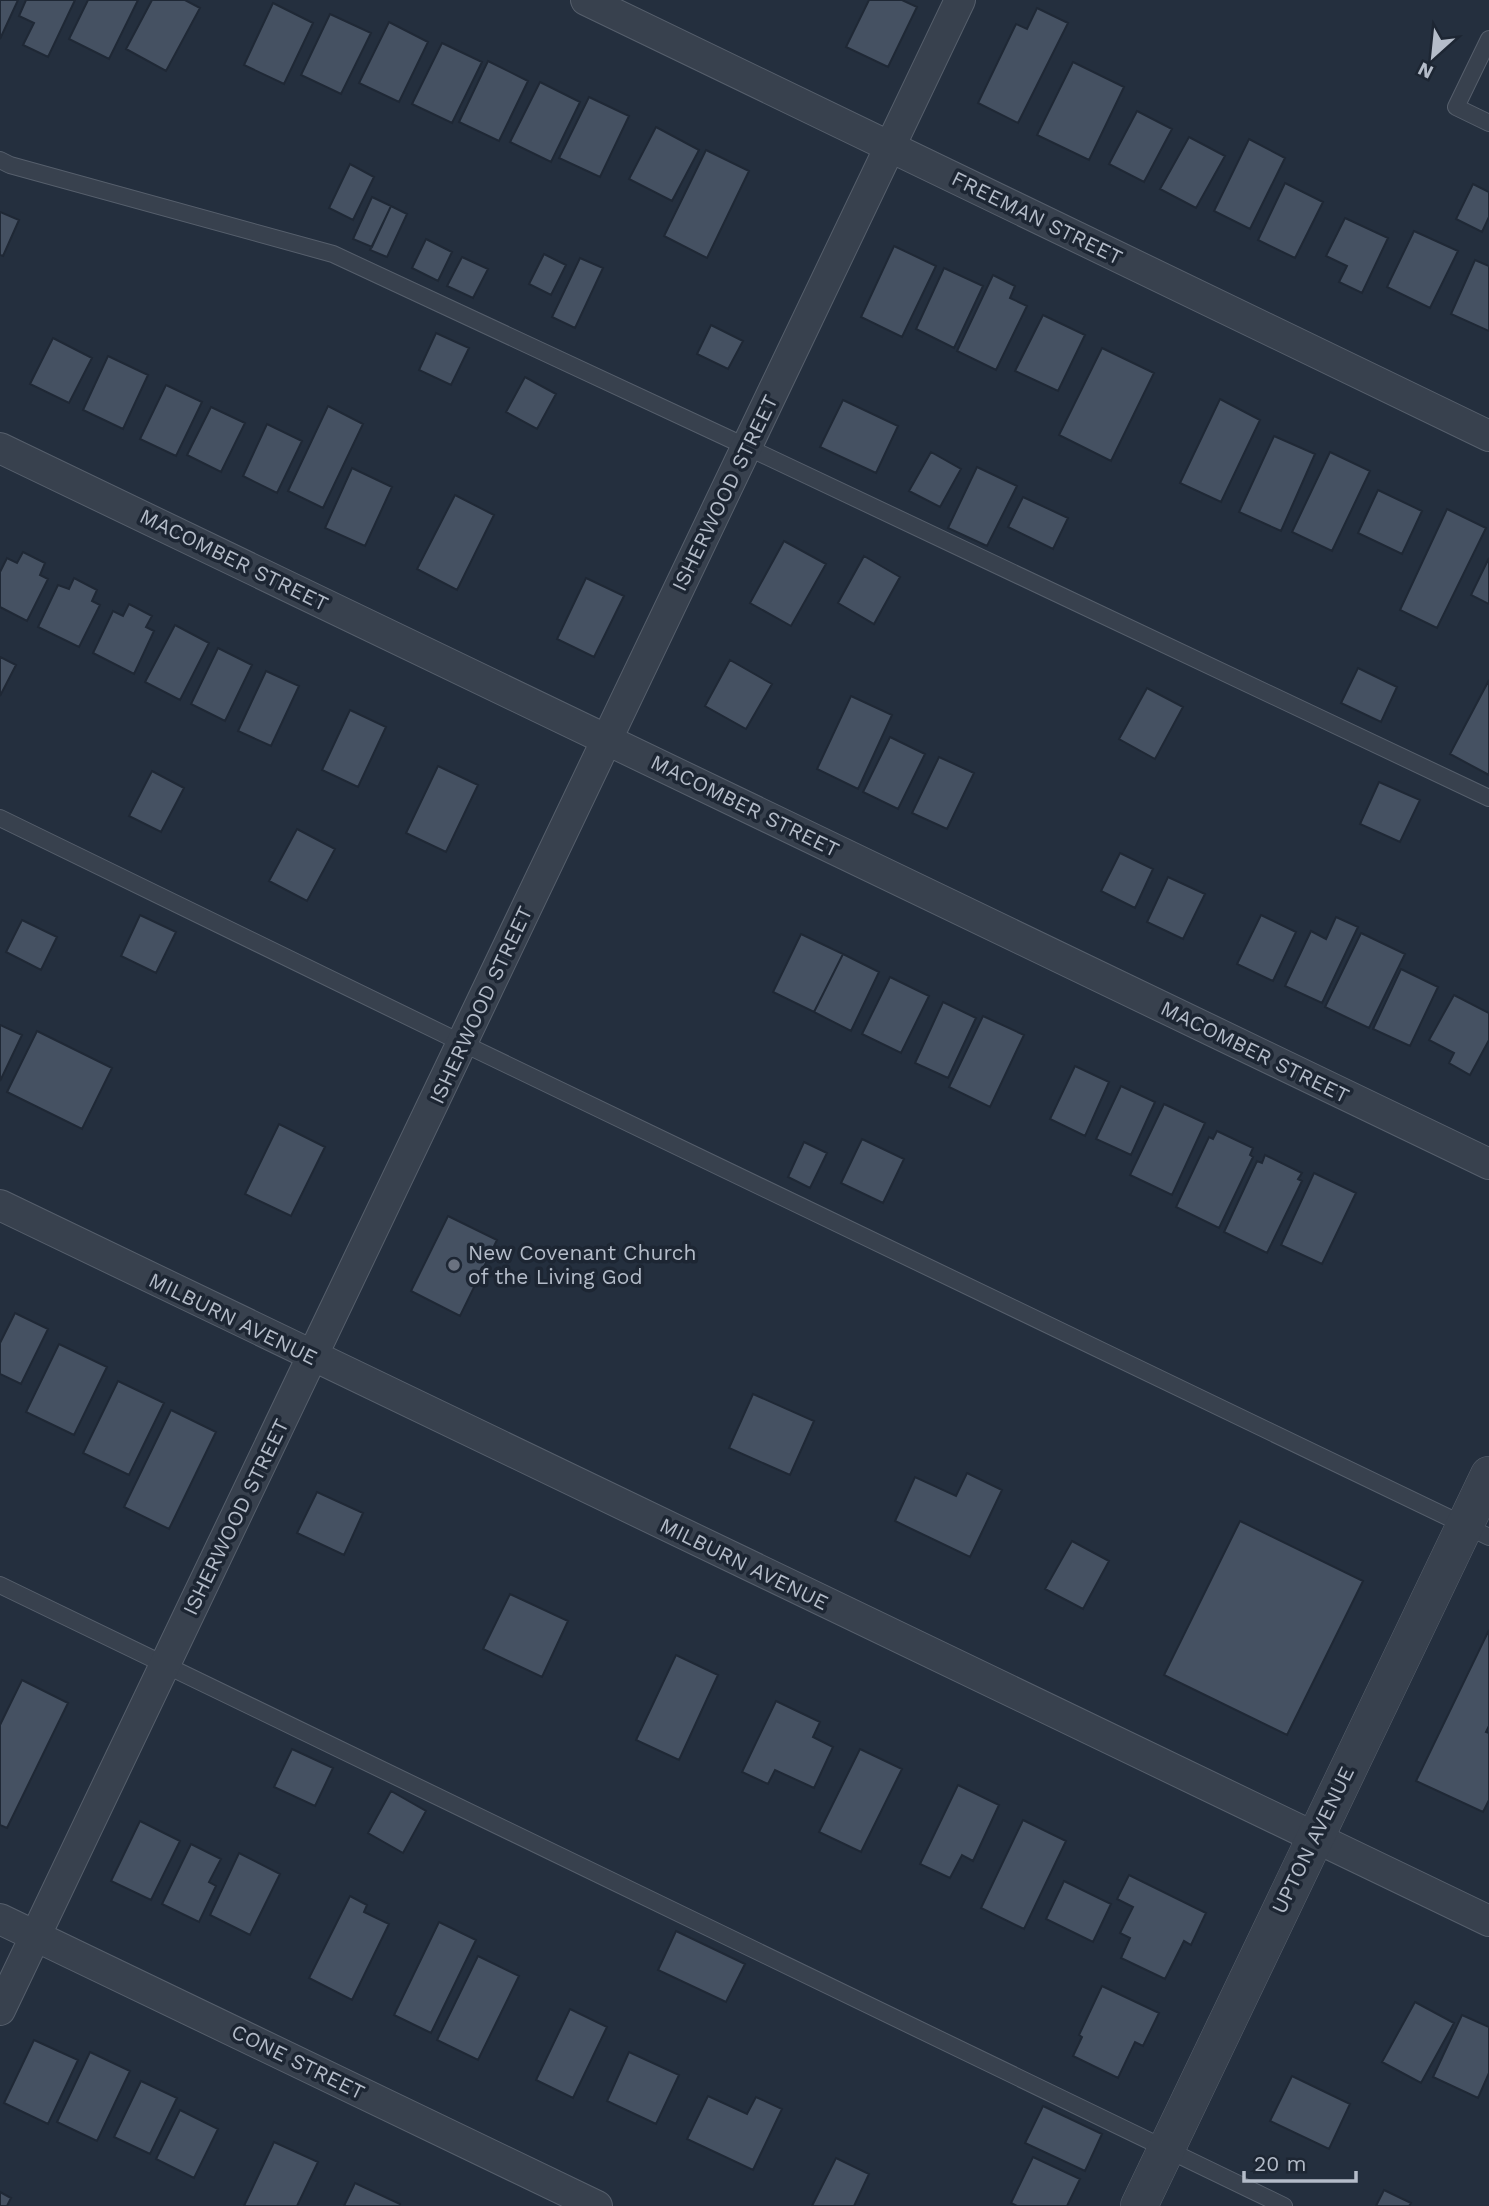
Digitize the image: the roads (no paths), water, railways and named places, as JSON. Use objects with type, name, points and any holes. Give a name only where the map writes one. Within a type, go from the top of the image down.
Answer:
[{"type":"street","name":"FREEMAN STREET","points":[[586,0],[1489,436]]},
{"type":"street","name":"ISHERWOOD STREET","points":[[0,2010],[960,0]]},
{"type":"street","name":"MACOMBER STREET","points":[[0,448],[1489,1164]]},
{"type":"street","name":"MILBURN AVENUE","points":[[0,1206],[1489,1921]]},
{"type":"street","name":"UPTON AVENUE","points":[[1139,2206],[1315,1838],[1477,1531],[1489,1475]]},
{"type":"street","name":"CONE STREET","points":[[0,1919],[597,2206]]},
{"type":"lane","points":[[1489,39],[1456,107],[1489,123]]},
{"type":"lane","points":[[0,160],[333,254],[1489,798]]},
{"type":"lane","points":[[0,818],[1477,1531]]},
{"type":"lane","points":[[0,1586],[1284,2206]]},
{"type":"place","name":"New Covenant Church of the Living God","points":[[454,1265]]}]
